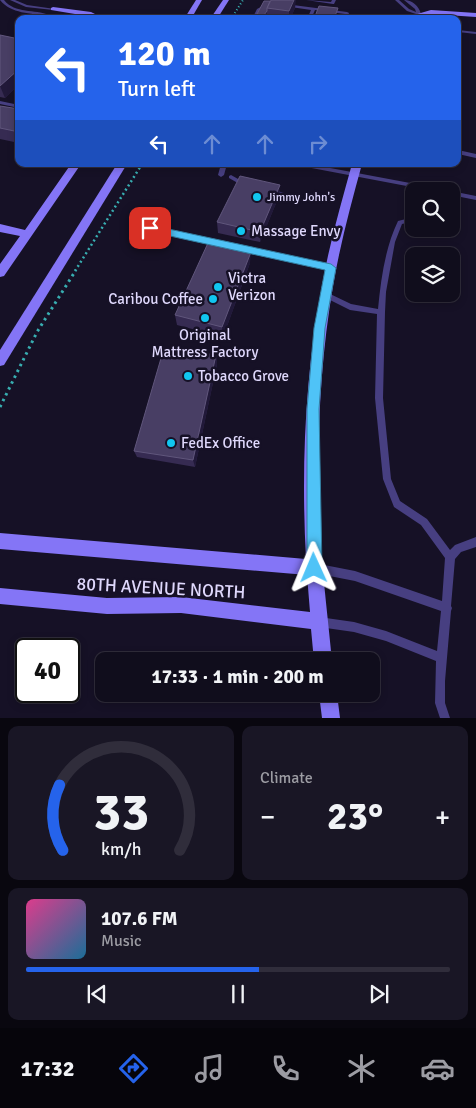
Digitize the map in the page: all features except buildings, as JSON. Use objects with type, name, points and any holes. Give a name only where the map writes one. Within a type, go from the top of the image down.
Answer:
[{"type":"street","points":[[47,15],[63,0]]},
{"type":"street","points":[[190,15],[200,0]]},
{"type":"street","points":[[216,15],[226,0]]},
{"type":"street","points":[[53,9],[93,15]]},
{"type":"street","points":[[416,15],[443,12],[476,15]]},
{"type":"street","points":[[0,273],[74,167]]},
{"type":"street","points":[[0,361],[120,167]]},
{"type":"street","points":[[322,652],[314,568],[313,409],[320,328],[331,268],[356,169]]},
{"type":"street","points":[[0,228],[26,234]]},
{"type":"street","name":"80TH AVENUE NORTH","points":[[0,541],[181,555],[314,568]]},
{"type":"street","name":"80TH AVENUE NORTH","points":[[0,596],[106,606],[180,605],[319,622]]},
{"type":"street","points":[[329,702],[331,718]]},
{"type":"lane","points":[[2,0],[4,4],[13,9],[37,15]]},
{"type":"lane","points":[[12,0],[26,6],[53,9]]},
{"type":"lane","points":[[308,0],[333,3],[334,0]]},
{"type":"lane","points":[[397,0],[408,10],[419,14]]},
{"type":"lane","points":[[406,0],[417,8],[419,14]]},
{"type":"lane","points":[[268,9],[272,4]]},
{"type":"lane","points":[[256,15],[258,10],[272,4],[347,13],[346,15]]},
{"type":"lane","points":[[311,15],[314,9]]},
{"type":"lane","points":[[461,30],[476,33]]},
{"type":"lane","points":[[0,102],[15,105]]},
{"type":"lane","points":[[461,153],[476,156]]},
{"type":"lane","points":[[221,175],[223,167]]},
{"type":"lane","points":[[334,167],[356,169],[407,182]]},
{"type":"lane","points":[[231,177],[244,185],[252,187]]},
{"type":"lane","points":[[261,188],[298,199]]},
{"type":"lane","points":[[460,195],[476,198]]},
{"type":"lane","points":[[405,222],[400,223],[392,242],[381,312],[379,398],[386,479],[397,504],[424,522],[450,557]]},
{"type":"lane","points":[[150,228],[331,268]]},
{"type":"lane","points":[[326,295],[350,307],[381,312]]},
{"type":"lane","points":[[445,718],[440,703],[450,557],[458,548],[476,542]]},
{"type":"lane","points":[[314,568],[355,576],[447,608]]},
{"type":"lane","points":[[319,622],[354,627],[386,636],[442,658]]},
{"type":"path","points":[[234,15],[243,0]]},
{"type":"path","points":[[0,407],[37,332],[140,167]]},
{"type":"place","name":"Jimmy John's","points":[[257,197]]},
{"type":"place","name":"Massage Envy","points":[[241,231]]},
{"type":"place","name":"Victra Verizon","points":[[218,287]]},
{"type":"place","name":"Caribou Coffee","points":[[213,299]]},
{"type":"place","name":"Original Mattress Factory","points":[[205,318]]},
{"type":"place","name":"Tobacco Grove","points":[[188,376]]},
{"type":"place","name":"FedEx Office","points":[[171,443]]},
{"type":"route","points":[[150,228],[331,268],[320,328],[313,409],[314,568]]}]
